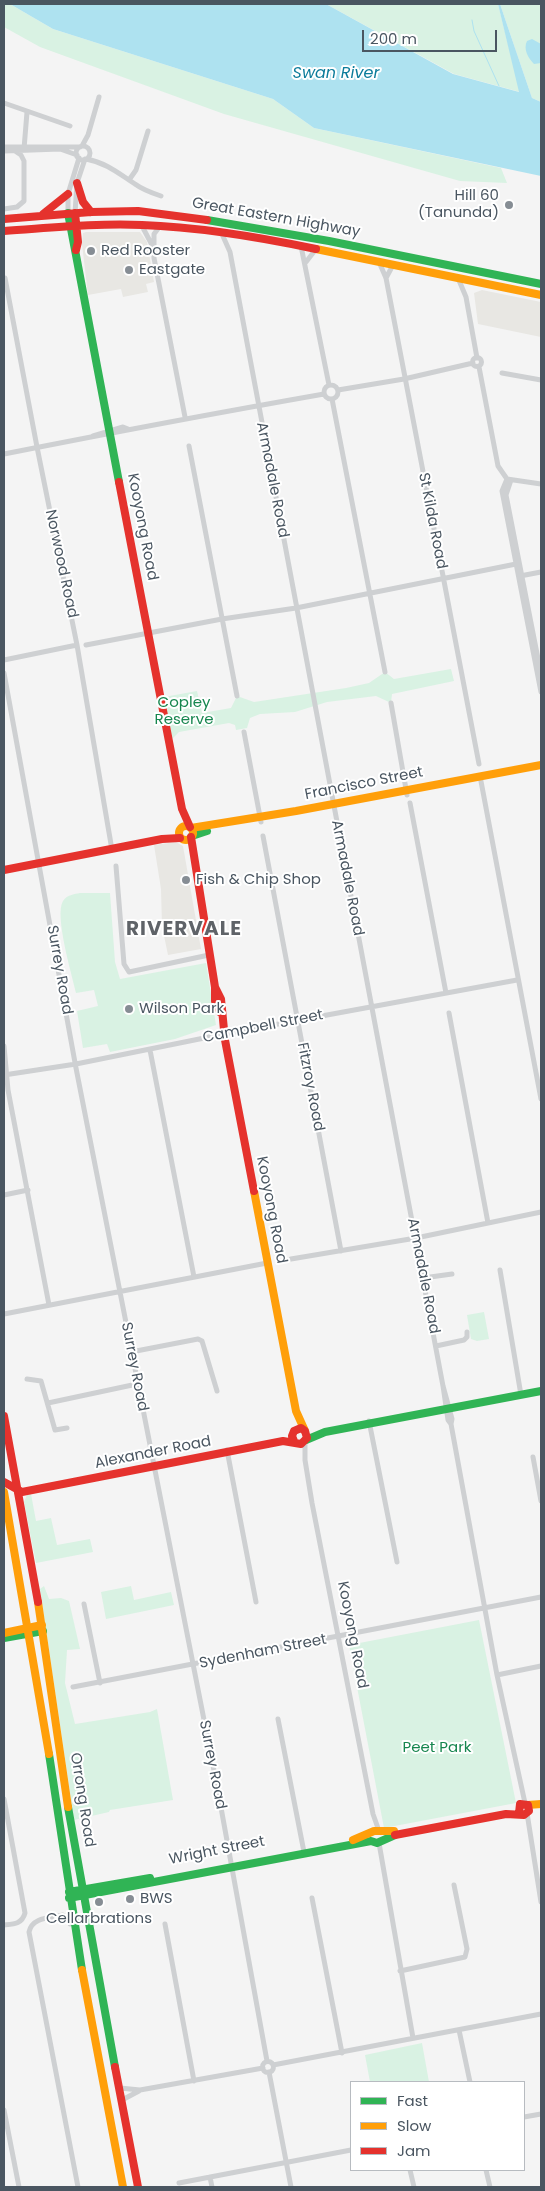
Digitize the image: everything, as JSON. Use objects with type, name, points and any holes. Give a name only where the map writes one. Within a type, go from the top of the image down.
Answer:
[{"type":"main road","points":[[77,184],[83,202],[91,212]]},
{"type":"main road","points":[[42,214],[68,194]]},
{"type":"main road","name":"Great Eastern Highway","points":[[4,219],[42,214],[138,211],[183,216],[328,240],[541,284]]},
{"type":"main road","name":"Kooyong Road","points":[[72,213],[78,242],[76,250],[215,987],[221,999],[220,1014],[300,1437]]},
{"type":"main road","name":"Great Eastern Highway","points":[[4,231],[73,225],[142,225],[222,233],[301,246],[541,295]]},
{"type":"main road","name":"Francisco Street","points":[[481,779],[541,765]]},
{"type":"main road","name":"Francisco Street","points":[[4,866],[112,848],[186,833],[208,831],[406,792],[541,769]]},
{"type":"main road","name":"Francisco Street","points":[[4,870],[40,861]]},
{"type":"main road","name":"Alexander Road","points":[[521,1393],[541,1387]]},
{"type":"main road","name":"Alexander Road","points":[[17,1490],[22,1487],[227,1451],[447,1407],[541,1391]]},
{"type":"main road","name":"Orrong Road","points":[[4,1416],[43,1628],[83,1893],[138,2187]]},
{"type":"main road","points":[[4,1482],[17,1490],[12,1495],[7,1509]]},
{"type":"main road","name":"Orrong Road","points":[[4,1492],[30,1630],[69,1895],[123,2187]]},
{"type":"main road","points":[[4,1632],[43,1628]]},
{"type":"main road","points":[[4,1638],[30,1630]]},
{"type":"main road","name":"Wright Street","points":[[69,1895],[376,1837],[390,1836],[541,1804]]},
{"type":"main road","name":"Wright Street","points":[[524,1809],[541,1809]]},
{"type":"street","points":[[72,213],[82,158],[81,146],[88,135],[98,97]]},
{"type":"street","points":[[4,103],[70,126]]},
{"type":"street","points":[[24,149],[26,112]]},
{"type":"street","points":[[129,180],[136,170],[148,131]]},
{"type":"street","points":[[72,213],[68,194],[82,158],[89,150],[88,135]]},
{"type":"street","points":[[4,149],[15,151],[81,146],[89,150],[101,162]]},
{"type":"street","points":[[4,149],[60,149],[115,168],[129,180],[161,196]]},
{"type":"street","points":[[4,209],[16,207],[24,201],[24,161],[21,155],[15,151]]},
{"type":"street","points":[[142,225],[152,245],[185,418]]},
{"type":"street","points":[[152,245],[154,234],[161,226]]},
{"type":"street","name":"Armadale Road","points":[[222,233],[230,252],[257,405],[486,1608],[497,1675],[528,1824],[541,1902]]},
{"type":"street","name":"Armadale Road","points":[[230,252],[235,235]]},
{"type":"street","points":[[301,246],[306,262],[329,385]]},
{"type":"street","points":[[306,262],[316,249]]},
{"type":"street","name":"St Kilda Road","points":[[379,262],[386,278],[479,764]]},
{"type":"street","points":[[443,264],[449,269],[465,274],[468,280],[466,297]]},
{"type":"street","points":[[386,278],[393,265]]},
{"type":"street","name":"Norwood Road","points":[[5,278],[77,645],[112,848]]},
{"type":"street","points":[[458,278],[466,297],[477,358],[482,361],[478,367]]},
{"type":"street","points":[[329,385],[338,390],[404,379],[473,363],[477,358]]},
{"type":"street","points":[[473,363],[478,367],[498,466],[509,480],[541,484]]},
{"type":"street","points":[[502,373],[541,380]]},
{"type":"street","points":[[329,385],[325,388],[324,394],[326,398],[332,399],[336,397],[338,390]]},
{"type":"street","points":[[4,454],[110,432],[324,394]]},
{"type":"street","points":[[332,399],[384,672]]},
{"type":"street","points":[[189,446],[237,696]]},
{"type":"street","points":[[509,480],[502,491],[516,564],[521,576],[541,674]]},
{"type":"street","points":[[509,480],[506,495],[541,692]]},
{"type":"street","points":[[86,645],[148,632],[296,608],[516,564]]},
{"type":"street","points":[[521,576],[541,572]]},
{"type":"street","points":[[4,660],[77,645]]},
{"type":"street","name":"Surrey Road","points":[[4,673],[119,1292],[193,1666],[267,2061]]},
{"type":"street","points":[[392,703],[406,792]]},
{"type":"street","points":[[244,732],[260,820]]},
{"type":"street","points":[[481,779],[517,980],[541,1099]]},
{"type":"street","points":[[410,803],[446,993]]},
{"type":"street","name":"Fitzroy Road","points":[[262,836],[341,1251]]},
{"type":"street","points":[[116,866],[124,964],[129,972],[209,955]]},
{"type":"street","name":"Campbell Street","points":[[6,1075],[76,1064],[371,1006],[517,980]]},
{"type":"street","points":[[449,1013],[488,1223]]},
{"type":"street","points":[[4,1046],[8,1090],[49,1305]]},
{"type":"street","points":[[150,1050],[194,1277]]},
{"type":"street","points":[[4,1195],[28,1190]]},
{"type":"street","points":[[291,1259],[416,1238],[541,1212]]},
{"type":"street","points":[[4,1314],[267,1263]]},
{"type":"street","points":[[500,1270],[521,1393]]},
{"type":"street","points":[[423,1278],[452,1274]]},
{"type":"street","points":[[436,1346],[464,1340],[467,1337],[467,1332]]},
{"type":"street","points":[[131,1352],[198,1339],[202,1341],[217,1391]]},
{"type":"street","points":[[27,1379],[41,1382],[56,1433],[67,1428]]},
{"type":"street","points":[[48,1403],[137,1384]]},
{"type":"street","points":[[370,1422],[397,1562]]},
{"type":"street","name":"Kooyong Road","points":[[300,1437],[373,1814],[413,2038]]},
{"type":"street","points":[[227,1451],[256,1602]]},
{"type":"street","points":[[533,1457],[541,1501]]},
{"type":"street","name":"Sydenham Street","points":[[73,1688],[541,1598]]},
{"type":"street","points":[[84,1604],[100,1683]]},
{"type":"street","points":[[497,1675],[541,1666]]},
{"type":"street","points":[[278,1719],[303,1851]]},
{"type":"street","points":[[4,1799],[25,1913],[23,1919],[18,1923],[4,1925]]},
{"type":"street","points":[[400,1971],[465,1957],[467,1949],[454,1885]]},
{"type":"street","points":[[312,1898],[342,2053]]},
{"type":"street","points":[[78,1946],[73,1938],[69,1919],[63,1915],[36,1920],[30,1925],[29,1932],[78,2187]]},
{"type":"street","points":[[165,1924],[194,2081]]},
{"type":"street","points":[[291,2187],[269,2072],[273,2066],[541,2014]]},
{"type":"street","points":[[459,2030],[470,2081]]},
{"type":"street","points":[[263,2068],[267,2061],[273,2066]]},
{"type":"street","points":[[120,2088],[140,2090],[263,2068],[269,2072]]},
{"type":"street","points":[[122,2100],[140,2090]]},
{"type":"street","points":[[4,2110],[19,2187]]},
{"type":"street","points":[[525,2117],[541,2114]]},
{"type":"street","points":[[180,2183],[350,2150]]},
{"type":"street","points":[[410,2171],[414,2187]]},
{"type":"street","points":[[486,2171],[490,2187]]},
{"type":"street","points":[[210,2176],[212,2187]]},
{"type":"shaded area","points":[[140,232],[147,242],[154,282],[146,284],[148,292],[123,297],[121,289],[88,295],[82,244],[83,233]]},
{"type":"shaded area","points":[[482,290],[541,302],[541,337],[478,324],[474,293]]},
{"type":"shaded area","points":[[176,842],[183,846],[201,949],[168,955],[162,926],[161,889],[154,845]]},
{"type":"green space","points":[[4,4],[10,4],[53,29],[273,99],[314,128],[501,168],[507,183],[460,181],[224,114],[40,47],[4,27]]},
{"type":"green space","points":[[326,4],[498,4],[520,92],[454,74]]},
{"type":"green space","points":[[500,4],[541,4],[541,102],[532,98]]},
{"type":"green space","name":"Copley Reserve","points":[[451,669],[454,681],[392,694],[391,703],[376,696],[327,702],[295,712],[260,714],[250,718],[247,728],[236,730],[235,725],[229,723],[179,732],[172,739],[164,697],[197,691],[202,713],[231,708],[237,696],[254,702],[369,683],[385,672],[394,679]]},
{"type":"green space","points":[[110,893],[115,962],[120,979],[206,963],[216,1025],[175,1039],[110,1052],[107,1044],[83,1048],[77,1011],[98,1006],[94,990],[76,993],[62,932],[61,919],[63,901],[73,894]]},
{"type":"green space","points":[[484,1312],[489,1339],[477,1341],[471,1339],[467,1315]]},
{"type":"green space","points":[[31,1494],[36,1521],[51,1518],[57,1545],[90,1539],[93,1552],[36,1563],[24,1502],[27,1495]]},
{"type":"green space","points":[[44,1586],[49,1599],[61,1598],[69,1601],[80,1649],[67,1650],[65,1683],[75,1724],[150,1712],[157,1709],[173,1800],[110,1810],[109,1812],[74,1820],[40,1589]]},
{"type":"green space","points":[[131,1586],[134,1600],[171,1592],[174,1605],[106,1619],[101,1592]]},
{"type":"green space","name":"Peet Park","points":[[479,1620],[516,1803],[384,1828],[349,1645]]},
{"type":"green space","points":[[422,2043],[429,2081],[370,2081],[365,2055]]},
{"type":"water","name":"Swan River","points":[[10,4],[326,4],[453,74],[519,92],[498,4],[500,4],[532,98],[541,102],[541,176],[314,128],[273,99],[53,29]]},
{"type":"water","points":[[532,39],[541,44],[541,63],[534,64],[527,53],[527,41]]},
{"type":"waterway","points":[[472,20],[474,31],[499,86]]},
{"type":"traffic: fast","points":[[68,213],[119,482]]},
{"type":"traffic: fast","points":[[207,220],[329,241],[541,284]]},
{"type":"traffic: fast","points":[[192,836],[207,831]]},
{"type":"traffic: fast","points":[[306,1440],[325,1432],[541,1391]]},
{"type":"traffic: fast","points":[[4,1638],[43,1631]]},
{"type":"traffic: fast","points":[[49,1754],[82,1970]]},
{"type":"traffic: fast","points":[[68,1807],[115,2067]]},
{"type":"traffic: fast","points":[[69,1898],[371,1841],[377,1843],[395,1835]]},
{"type":"traffic: fast","points":[[69,1892],[150,1878]]},
{"type":"traffic: slow","points":[[316,249],[541,295]]},
{"type":"traffic: slow","points":[[191,828],[296,811],[541,765]]},
{"type":"traffic: slow","points":[[186,826],[191,828],[193,833],[191,838],[186,840],[181,838],[179,833],[181,828],[186,826]]},
{"type":"traffic: slow","points":[[254,1191],[296,1411],[305,1431]]},
{"type":"traffic: slow","points":[[4,1492],[49,1754]]},
{"type":"traffic: slow","points":[[38,1602],[68,1807]]},
{"type":"traffic: slow","points":[[4,1633],[42,1625]]},
{"type":"traffic: slow","points":[[528,1805],[541,1804]]},
{"type":"traffic: slow","points":[[353,1840],[374,1831],[394,1831]]},
{"type":"traffic: slow","points":[[82,1970],[123,2187]]},
{"type":"traffic: jam","points":[[77,183],[83,202],[91,212]]},
{"type":"traffic: jam","points":[[43,214],[68,194]]},
{"type":"traffic: jam","points":[[4,219],[91,212],[138,211],[207,220]]},
{"type":"traffic: jam","points":[[75,213],[78,242],[76,250]]},
{"type":"traffic: jam","points":[[4,231],[73,226],[164,226],[229,233],[316,249]]},
{"type":"traffic: jam","points":[[119,482],[182,809],[190,827]]},
{"type":"traffic: jam","points":[[191,837],[215,987],[215,1001],[220,1012]]},
{"type":"traffic: jam","points":[[4,870],[162,839],[180,838]]},
{"type":"traffic: jam","points":[[215,987],[221,999],[225,1040],[254,1191]]},
{"type":"traffic: jam","points":[[4,1416],[38,1602]]},
{"type":"traffic: jam","points":[[4,1482],[22,1492],[283,1441],[301,1444],[307,1438],[305,1431],[301,1428],[294,1431],[292,1436],[294,1441]]},
{"type":"traffic: jam","points":[[395,1835],[506,1814],[524,1815],[529,1811],[528,1805],[520,1804],[519,1813]]},
{"type":"traffic: jam","points":[[115,2067],[138,2187]]},
{"type":"place","name":"Hill 60 (Tanunda)","points":[[509,205]]},
{"type":"place","name":"Red Rooster","points":[[91,251]]},
{"type":"place","name":"Eastgate","points":[[129,270]]},
{"type":"place","name":"Fish & Chip Shop","points":[[186,880]]},
{"type":"place","name":"Wilson Park","points":[[129,1009]]},
{"type":"place","name":"BWS","points":[[130,1899]]},
{"type":"place","name":"Cellarbrations","points":[[99,1902]]},
{"type":"district","name":"RIVERVALE","points":[[184,930]]}]
